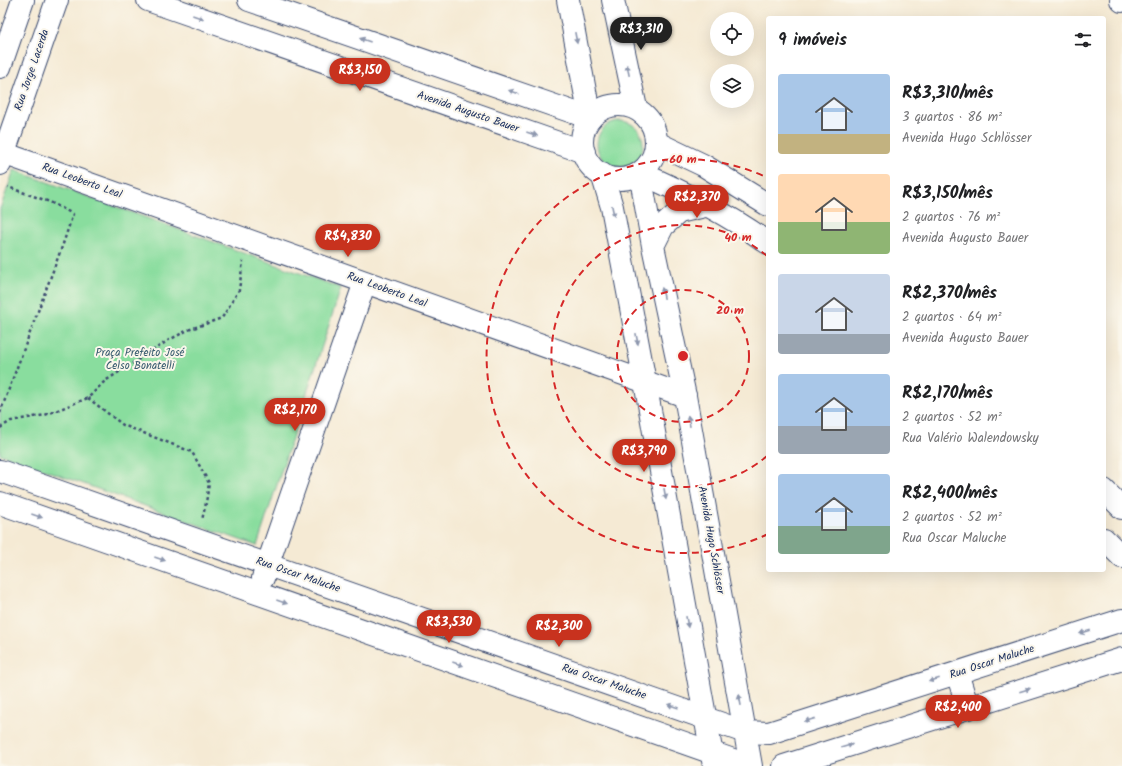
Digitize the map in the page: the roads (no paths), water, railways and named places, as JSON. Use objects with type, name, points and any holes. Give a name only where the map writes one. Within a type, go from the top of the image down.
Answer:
[{"type":"street","points":[[0,67],[23,0]]},
{"type":"street","name":"Rua Jorge Lacerda","points":[[1,156],[57,0]]},
{"type":"street","name":"Avenida Augusto Bauer","points":[[148,0],[584,152]]},
{"type":"street","points":[[249,0],[590,118]]},
{"type":"street","points":[[568,0],[590,118]]},
{"type":"street","points":[[613,0],[636,108]]},
{"type":"street","points":[[318,59],[328,28]]},
{"type":"street","points":[[624,105],[636,108],[644,114],[651,123],[655,132],[656,143],[654,155],[648,165],[640,173],[631,177],[611,177],[602,174],[588,161],[584,152],[582,140],[590,118],[600,110],[611,106],[624,105]]},
{"type":"street","points":[[656,143],[703,165],[766,204]]},
{"type":"street","name":"Rua Leoberto Leal","points":[[1,156],[364,282],[685,396]]},
{"type":"street","points":[[640,173],[682,191],[709,205],[766,242]]},
{"type":"street","name":"Avenida Hugo Schlösser","points":[[640,173],[653,246],[685,396],[751,766]]},
{"type":"street","points":[[602,174],[612,207],[645,382],[704,717],[713,759]]},
{"type":"street","points":[[653,246],[663,226],[679,212],[709,205]]},
{"type":"street","points":[[257,593],[364,282]]},
{"type":"street","name":"Rua Oscar Maluche","points":[[0,471],[745,732],[769,733],[1122,620]]},
{"type":"street","points":[[1106,492],[1122,508]]},
{"type":"street","points":[[0,503],[428,654],[713,759],[751,766]]},
{"type":"street","points":[[1106,541],[1122,557]]},
{"type":"street","points":[[428,654],[438,624]]},
{"type":"street","points":[[784,766],[1122,659]]},
{"type":"street","points":[[957,673],[968,708]]},
{"type":"park label","name":"Praça Prefeito José Celso Bonatelli","points":[[140,359]]}]
